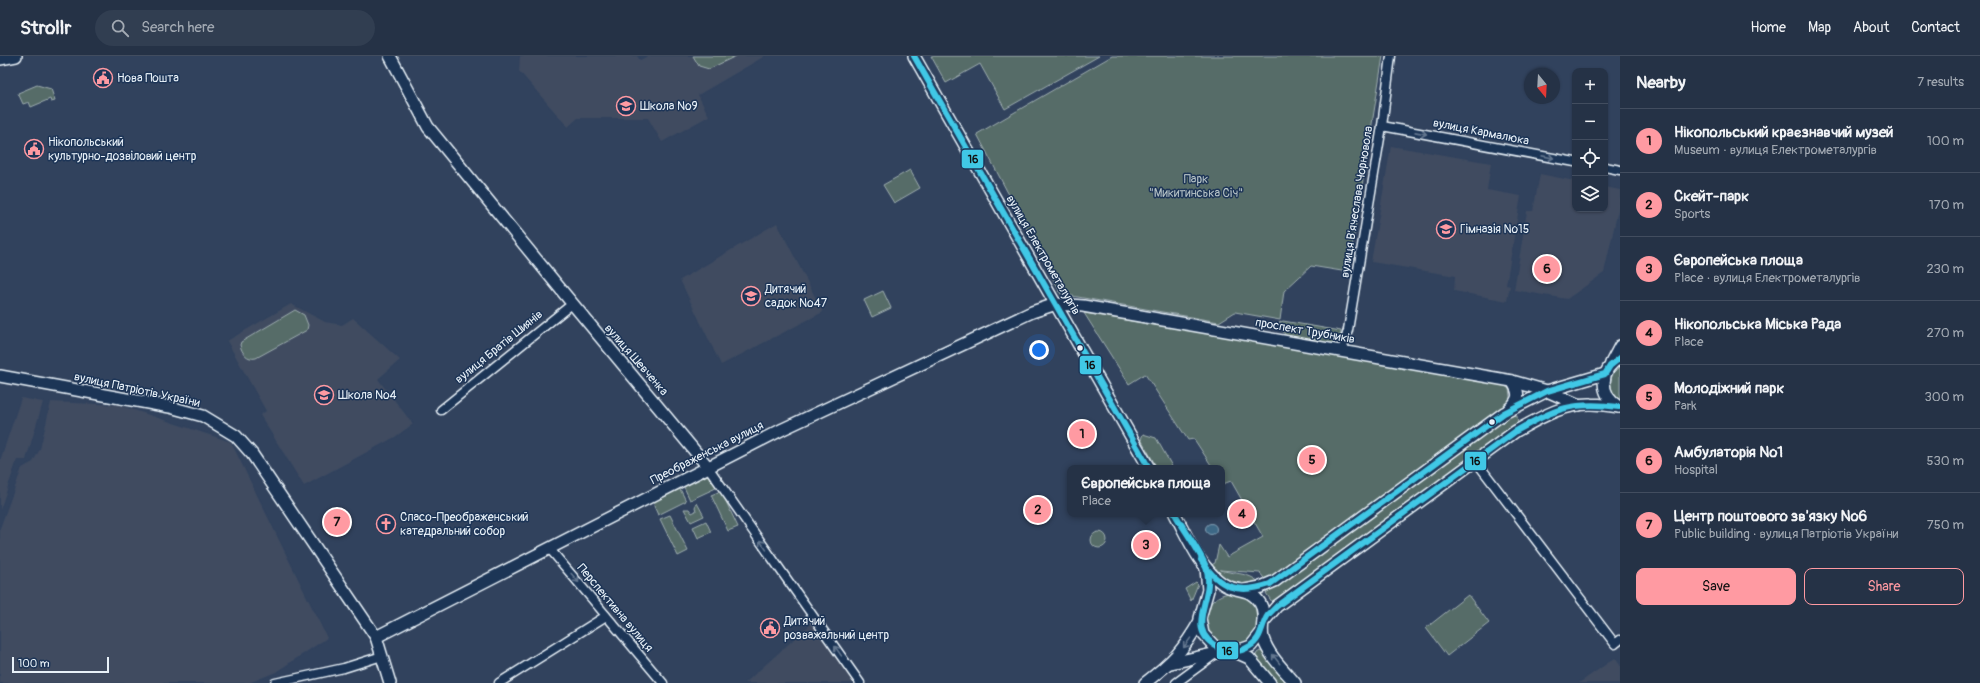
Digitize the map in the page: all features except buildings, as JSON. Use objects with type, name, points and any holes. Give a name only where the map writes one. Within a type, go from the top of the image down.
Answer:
[{"type":"main road","points":[[0,59],[16,56]]},
{"type":"main road","name":"вулиця Шевченка","points":[[390,56],[428,127],[572,304],[708,467]]},
{"type":"main road","name":"вулиця Електрометалургів","points":[[914,56],[1147,465]]},
{"type":"main road","name":"проспект Трубників","points":[[1056,304],[1083,306],[1512,381],[1547,391],[1579,405]]},
{"type":"main road","name":"Преображенська вулиця","points":[[376,637],[783,429],[1032,312],[1056,304]]},
{"type":"main road","points":[[1607,370],[1620,346]]},
{"type":"main road","points":[[1145,683],[1171,663],[1188,642],[1200,621],[1202,609],[1206,602],[1215,593],[1229,588],[1245,590],[1261,587],[1275,581],[1507,412],[1547,391],[1607,370],[1620,358]]},
{"type":"main road","name":"проспект Трубників","points":[[1607,370],[1604,385],[1606,395],[1613,404],[1620,407]]},
{"type":"main road","name":"вулиця Патріотів України","points":[[0,376],[170,407],[203,416],[236,436],[252,454],[376,637],[390,683]]},
{"type":"main road","points":[[1507,412],[1517,401],[1518,389],[1512,381]]},
{"type":"main road","name":"проспект Трубників","points":[[1264,620],[1277,606],[1520,428],[1544,415],[1579,405],[1590,404],[1620,407]]},
{"type":"main road","points":[[1507,412],[1520,415],[1522,424],[1520,428]]},
{"type":"main road","points":[[1177,517],[1206,568],[1229,588]]},
{"type":"main road","points":[[1206,568],[1208,590],[1206,602]]},
{"type":"main road","points":[[1171,663],[1219,652],[1234,652],[1251,646],[1262,632],[1264,620],[1259,602],[1245,590]]},
{"type":"main road","points":[[1200,621],[1206,639],[1219,652]]},
{"type":"main road","points":[[1262,632],[1268,648],[1295,683]]},
{"type":"main road","points":[[1234,652],[1252,661],[1270,683]]},
{"type":"street","name":"вулиця В'ячеслава Чорновола","points":[[1342,351],[1348,330],[1382,126],[1391,56]]},
{"type":"street","name":"вулиця Кармалюка","points":[[1382,126],[1572,161]]},
{"type":"street","points":[[1608,168],[1620,170]]},
{"type":"street","name":"вулиця Братів Шиянів","points":[[441,410],[572,304]]},
{"type":"street","points":[[1475,460],[1615,644],[1620,640]]},
{"type":"street","name":"вулиця Шевченка","points":[[708,467],[860,683]]},
{"type":"street","name":"Перспективна вулиця","points":[[549,548],[663,683]]},
{"type":"street","points":[[500,683],[606,616]]},
{"type":"street","points":[[1176,683],[1219,652]]},
{"type":"street","points":[[275,683],[344,668],[382,656]]},
{"type":"shaded area","name":"Школа №9","points":[[520,56],[637,56],[640,60],[648,56],[765,56],[698,95],[709,116],[662,142],[648,118],[578,118],[568,127],[519,71]]},
{"type":"shaded area","name":"Гімназія №15","points":[[1391,146],[1491,163],[1487,190],[1521,196],[1506,285],[1510,286],[1507,301],[1454,291],[1455,276],[1371,262]]},
{"type":"shaded area","points":[[1540,174],[1572,180],[1572,212],[1608,212],[1608,188],[1620,190],[1620,201],[1604,273],[1567,299],[1514,290],[1527,211],[1533,211]]},
{"type":"shaded area","name":"Дитячий садок №47","points":[[777,223],[823,312],[721,365],[680,280]]},
{"type":"shaded area","name":"Школа №4","points":[[291,304],[325,322],[342,325],[353,318],[400,360],[378,379],[413,424],[395,437],[304,486],[260,415],[266,411],[227,341]]},
{"type":"shaded area","points":[[21,398],[43,402],[26,460],[17,460],[0,510],[0,461]]},
{"type":"shaded area","points":[[51,402],[119,405],[231,442],[327,638],[276,672],[249,683],[0,683],[0,528],[22,468],[33,462],[40,449]]},
{"type":"shaded area","points":[[1211,523],[1215,525],[1217,529],[1215,533],[1211,535],[1207,533],[1205,529],[1207,525]]},
{"type":"shaded area","points":[[813,622],[856,683],[745,683]]},
{"type":"shaded area","points":[[1615,658],[1620,665],[1620,683],[1579,683]]},
{"type":"green space","points":[[693,56],[736,56],[709,69],[699,66]]},
{"type":"green space","points":[[931,56],[1099,56],[1005,109],[980,64],[946,83]]},
{"type":"green space","name":"Парк \"Микитинська Січ\"","points":[[1112,56],[1383,56],[1348,272],[1311,266],[1284,291],[1280,320],[1235,312],[1219,322],[1061,294],[977,134]]},
{"type":"green space","points":[[37,85],[51,89],[55,101],[51,102],[50,99],[31,107],[29,102],[23,104],[18,93]]},
{"type":"green space","points":[[910,170],[920,188],[894,203],[883,185]]},
{"type":"green space","points":[[883,291],[891,308],[872,317],[864,300]]},
{"type":"green space","points":[[295,310],[304,315],[308,325],[307,330],[256,358],[250,358],[245,355],[240,345],[241,342]]},
{"type":"green space","points":[[1084,313],[1501,383],[1509,389],[1510,397],[1506,406],[1267,582],[1260,573],[1220,570],[1248,576],[1253,578],[1261,585],[1255,585],[1242,584],[1225,578],[1214,571],[1217,569],[1206,568],[1215,563],[1219,545],[1227,557],[1263,537],[1231,481],[1225,483],[1225,465],[1211,465],[1194,439],[1188,440],[1145,374],[1129,384]]},
{"type":"green space","points":[[1283,321],[1341,331],[1340,336],[1337,341],[1331,343],[1285,335],[1279,323]]},
{"type":"green space","points":[[1620,366],[1620,400],[1611,388],[1611,378]]},
{"type":"green space","points":[[1511,414],[1517,416],[1518,424],[1274,605],[1266,593]]},
{"type":"green space","points":[[1143,434],[1156,438],[1171,465],[1155,465],[1141,439]]},
{"type":"green space","points":[[710,474],[718,487],[690,500],[684,487]]},
{"type":"green space","points":[[680,489],[686,501],[658,515],[654,506],[655,501]]},
{"type":"green space","points":[[721,491],[738,527],[728,531],[711,495]]},
{"type":"green space","points":[[697,503],[704,516],[691,522],[684,509],[689,509],[692,513],[696,511],[695,507]]},
{"type":"green space","points":[[670,515],[688,551],[678,556],[660,519]]},
{"type":"green space","points":[[706,521],[711,532],[698,538],[693,527]]},
{"type":"green space","points":[[1099,532],[1105,534],[1107,540],[1105,546],[1099,548],[1093,546],[1091,540],[1093,534]]},
{"type":"green space","points":[[1196,582],[1198,584],[1191,601],[1185,589]]},
{"type":"green space","points":[[1227,593],[1237,593],[1247,597],[1255,605],[1259,615],[1259,625],[1255,635],[1247,643],[1237,647],[1227,647],[1217,643],[1209,635],[1205,625],[1205,615],[1209,605],[1217,597]]},
{"type":"green space","points":[[1468,595],[1489,623],[1447,656],[1426,628]]},
{"type":"green space","points":[[1260,651],[1264,653],[1288,683],[1274,683],[1255,658],[1257,653]]},
{"type":"transit line","name":"16","points":[[914,56],[1147,465]]},
{"type":"transit line","name":"16","points":[[1201,560],[1215,577],[1230,587],[1248,589],[1270,584],[1504,413],[1547,391],[1605,374],[1610,366],[1620,358]]},
{"type":"transit line","name":"16","points":[[1177,517],[1196,547],[1206,567],[1208,579],[1202,612],[1201,623],[1203,632],[1209,641],[1221,649],[1228,651],[1240,651],[1247,648],[1257,640],[1268,615],[1277,606],[1516,431],[1543,417],[1565,408],[1589,405],[1619,407]]},
{"type":"place","name":"Нова Пошта","points":[[103,78]]},
{"type":"place","name":"Школа №9","points":[[626,106]]},
{"type":"place","name":"Нікопольський культурно-дозвіловий центр","points":[[34,149]]},
{"type":"place","name":"Гімназія №15","points":[[1446,229]]},
{"type":"place","name":"Амбулаторія №1","points":[[1547,269]]},
{"type":"place","name":"Дитячий садок №47","points":[[751,296]]},
{"type":"place","name":"Школа №4","points":[[324,395]]},
{"type":"place","name":"Нiкопольський краєзнавчий музей","points":[[1082,434]]},
{"type":"place","name":"Молодіжний парк","points":[[1312,460]]},
{"type":"place","name":"Скейт-парк","points":[[1038,510]]},
{"type":"place","name":"Нiкопольська Міська Рада","points":[[1242,514]]},
{"type":"place","name":"Центр поштового зв'язку №6","points":[[337,522]]},
{"type":"place","name":"Спасо-Преображенський катедральний собор","points":[[386,524]]},
{"type":"place","name":"Європейська площа","points":[[1146,545]]},
{"type":"place","name":"Дитячий розважальний центр","points":[[770,628]]}]
